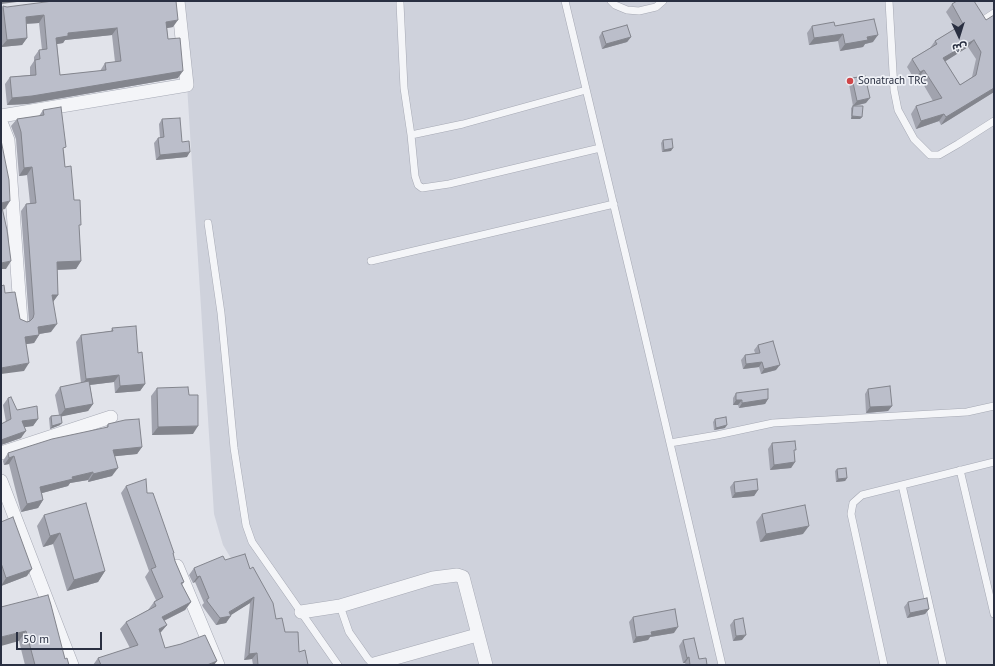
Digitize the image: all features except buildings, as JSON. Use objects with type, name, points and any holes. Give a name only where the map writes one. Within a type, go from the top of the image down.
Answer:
[{"type":"street","points":[[1,116],[187,85],[178,1]]},
{"type":"street","points":[[1,122],[8,140],[21,322]]},
{"type":"street","points":[[1,453],[111,417]]},
{"type":"street","points":[[1,481],[72,665]]},
{"type":"street","points":[[177,566],[218,665]]},
{"type":"street","points":[[301,612],[340,606],[433,578],[457,575],[463,577],[486,665]]},
{"type":"street","points":[[374,664],[477,635]]},
{"type":"lane","points":[[565,1],[722,665]]},
{"type":"lane","points":[[611,1],[615,5],[627,10],[639,11],[656,7],[663,1]]},
{"type":"lane","points":[[889,1],[894,90],[898,110],[914,139],[930,155],[939,155],[994,121]]},
{"type":"lane","points":[[400,3],[404,88],[415,176],[418,185],[422,188],[449,184],[600,148]]},
{"type":"lane","points":[[985,19],[994,13]]},
{"type":"lane","points":[[411,135],[463,124],[586,90]]},
{"type":"lane","points":[[371,260],[614,204]]},
{"type":"lane","points":[[208,223],[221,313],[234,448],[246,526],[252,542],[338,665]]},
{"type":"lane","points":[[670,443],[717,436],[773,423],[967,412],[994,406]]},
{"type":"lane","points":[[884,665],[850,510],[852,502],[858,497],[994,462]]},
{"type":"lane","points":[[960,470],[994,614]]},
{"type":"lane","points":[[902,485],[943,665]]},
{"type":"lane","points":[[340,606],[349,632],[368,659],[374,664]]},
{"type":"shaded area","points":[[178,1],[994,1],[994,665],[297,665],[286,650],[223,545],[214,514],[187,85]]},
{"type":"place","name":"Sonatrach TRC","points":[[850,81]]}]
